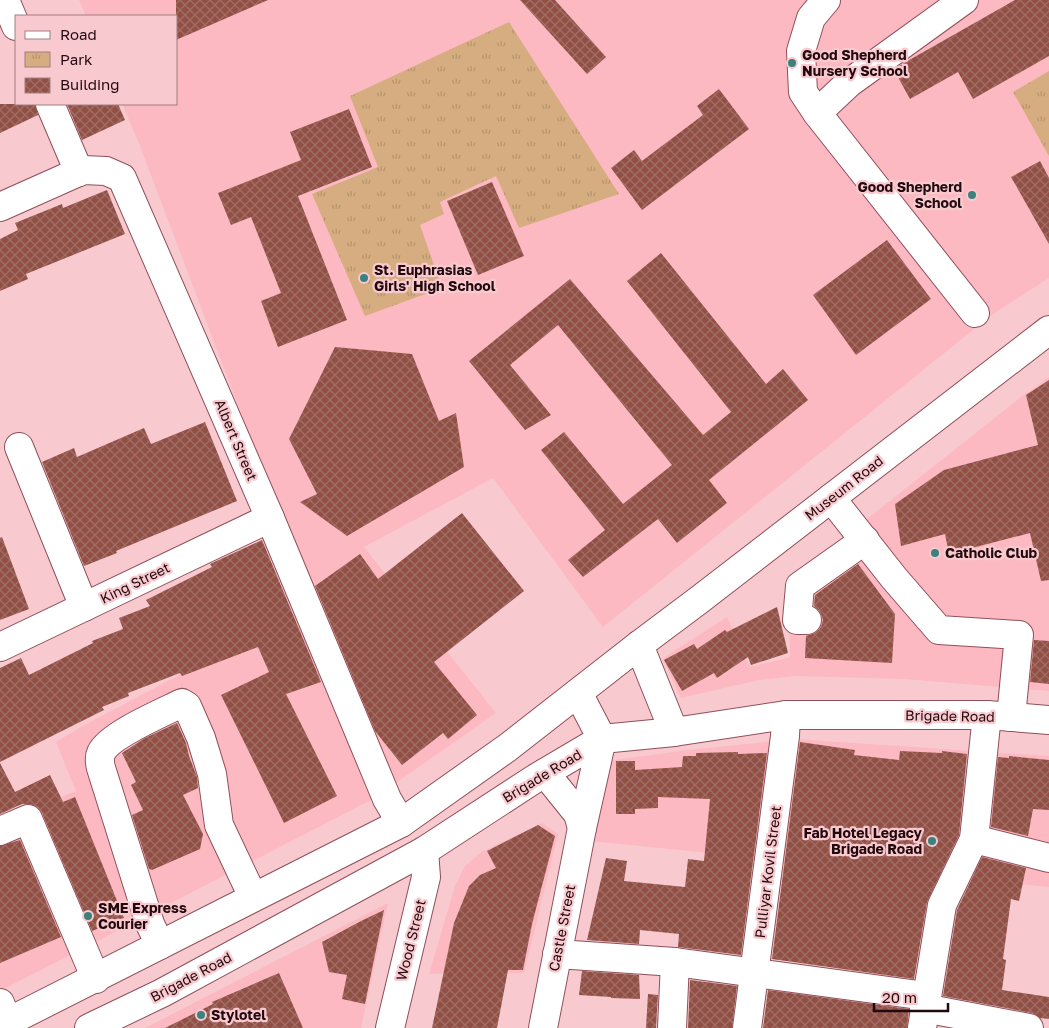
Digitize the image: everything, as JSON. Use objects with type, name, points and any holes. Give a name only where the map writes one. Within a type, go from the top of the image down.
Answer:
[{"type":"street","points":[[5,0],[15,24]]},
{"type":"street","points":[[826,0],[811,18],[801,51],[803,92],[817,113],[975,313]]},
{"type":"street","points":[[817,113],[849,83],[955,3]]},
{"type":"street","points":[[50,105],[79,172]]},
{"type":"street","name":"Albert Street","points":[[0,207],[83,170],[106,171],[122,178],[270,518],[387,799],[401,823]]},
{"type":"street","name":"Museum Road","points":[[639,645],[1049,330]]},
{"type":"street","points":[[19,447],[84,607]]},
{"type":"street","points":[[831,498],[939,630],[1019,635],[999,716],[974,839],[942,906],[924,1011]]},
{"type":"street","name":"King Street","points":[[0,647],[270,518]]},
{"type":"street","points":[[807,620],[796,620],[800,586],[865,540]]},
{"type":"street","points":[[3,1017],[96,978],[401,823],[486,764],[639,645],[674,732]]},
{"type":"street","points":[[578,693],[602,739]]},
{"type":"street","points":[[156,948],[148,915],[100,760],[101,753],[106,746],[122,734],[182,703],[187,706],[201,738],[212,774],[219,825],[253,897]]},
{"type":"street","name":"Brigade Road","points":[[89,1028],[162,993],[424,851],[545,773],[602,739],[674,732],[786,716],[999,716],[1049,720]]},
{"type":"street","name":"Pulliyar Kovil Street","points":[[747,1028],[786,716]]},
{"type":"street","name":"Castle Street","points":[[543,1028],[582,828],[602,739]]},
{"type":"street","points":[[545,773],[578,814],[582,828]]},
{"type":"street","points":[[0,831],[28,819],[96,978]]},
{"type":"street","points":[[974,839],[1049,858]]},
{"type":"street","name":"Wood Street","points":[[390,1028],[426,877],[424,851]]},
{"type":"street","points":[[114,872],[156,948]]},
{"type":"street","points":[[557,954],[675,962],[755,973],[924,1011],[1029,1028]]},
{"type":"street","points":[[672,1028],[675,962]]},
{"type":"shaded area","points":[[79,0],[1049,0],[1049,278],[993,314],[603,627],[493,478],[364,547],[496,713],[393,785],[303,577],[138,141],[122,105],[178,105],[178,15],[86,15]]},
{"type":"shaded area","name":"Catholic Club","points":[[1049,377],[1049,691],[904,679],[796,676],[759,680],[681,698],[663,660],[666,656],[727,617],[750,667],[790,657],[788,579]]},
{"type":"shaded area","points":[[294,614],[375,798],[0,991],[0,822],[76,791],[56,742]]},
{"type":"shaded area","points":[[795,739],[1049,756],[1049,887],[590,841],[608,761],[687,750]]},
{"type":"shaded area","points":[[542,823],[558,834],[524,973],[429,974],[455,886],[465,866],[483,851]]},
{"type":"shaded area","points":[[388,903],[361,1028],[144,1028],[149,1026]]},
{"type":"green space","points":[[509,22],[619,194],[519,228],[496,176],[440,202],[444,214],[420,225],[442,288],[365,316],[312,194],[378,167],[350,96]]},
{"type":"green space","points":[[1049,71],[1049,156],[1013,92]]},
{"type":"building","points":[[176,0],[268,0],[178,39],[178,15],[176,15]]},
{"type":"building","points":[[520,0],[555,0],[606,57],[587,74]]},
{"type":"building","points":[[1015,0],[1049,0],[1049,56],[973,99],[958,72],[910,99],[894,70]]},
{"type":"building","points":[[719,89],[749,129],[642,210],[611,168],[634,150],[642,161],[703,115],[697,106]]},
{"type":"building","points":[[0,104],[35,105],[38,115],[0,133]]},
{"type":"building","points":[[67,105],[118,105],[125,120],[82,140]]},
{"type":"building","points":[[349,109],[372,167],[298,196],[347,320],[278,347],[261,301],[281,293],[251,217],[231,225],[218,193],[301,160],[290,132]]},
{"type":"building","points":[[1040,161],[1049,178],[1049,244],[1011,177]]},
{"type":"building","points":[[492,182],[524,256],[478,275],[447,201]]},
{"type":"building","points":[[107,190],[125,234],[26,274],[28,279],[0,291],[0,239],[18,230],[15,223],[62,204],[63,208]]},
{"type":"building","points":[[887,240],[931,299],[856,355],[813,295]]},
{"type":"building","points":[[661,253],[766,384],[783,369],[808,400],[709,480],[727,503],[677,543],[658,519],[583,577],[568,560],[605,530],[541,450],[564,432],[623,504],[672,465],[558,325],[510,365],[551,415],[525,430],[469,361],[570,279],[703,435],[731,412],[627,281]]},
{"type":"building","points":[[335,347],[412,354],[439,421],[456,413],[464,467],[347,536],[300,502],[317,494],[289,439]]},
{"type":"building","points":[[1049,380],[1049,580],[1041,581],[1030,533],[949,554],[945,534],[901,546],[895,504],[944,470],[1038,445],[1026,395]]},
{"type":"building","points":[[205,422],[237,501],[84,566],[42,462],[74,448],[77,457],[144,428],[151,444]]},
{"type":"building","points":[[462,513],[524,591],[434,662],[477,715],[448,739],[443,733],[402,765],[375,731],[315,586],[360,554],[378,579]]},
{"type":"building","points":[[2,537],[29,609],[0,620],[0,538]]},
{"type":"building","points":[[262,540],[321,682],[286,694],[337,796],[284,823],[221,695],[269,672],[258,647],[182,676],[180,673],[128,693],[129,696],[102,707],[104,710],[0,762],[0,668],[21,658],[29,675],[93,643],[92,641],[123,629],[119,618],[150,606],[146,600],[212,567],[210,564]]},
{"type":"building","points":[[858,564],[895,614],[892,663],[805,658],[806,636],[815,633],[821,627],[823,620],[820,612],[814,606],[815,595]]},
{"type":"building","points":[[777,607],[788,653],[751,665],[748,657],[717,678],[714,673],[682,691],[664,660],[694,644],[697,649],[725,630],[727,632]]},
{"type":"building","points":[[1034,640],[1049,641],[1049,684],[1030,682]]},
{"type":"building","points":[[177,723],[197,777],[198,788],[183,795],[203,834],[200,849],[152,870],[149,869],[132,815],[143,810],[131,785],[136,782],[122,753],[145,738]]},
{"type":"building","points":[[800,742],[855,750],[854,755],[899,760],[900,751],[942,753],[942,751],[967,754],[959,835],[927,902],[914,979],[772,959]]},
{"type":"building","points":[[738,752],[738,754],[767,753],[741,955],[678,947],[679,934],[640,930],[639,944],[587,940],[606,858],[627,861],[624,881],[685,887],[688,859],[704,861],[710,799],[658,797],[658,808],[635,809],[635,814],[616,814],[616,761],[635,761],[635,770],[682,767],[683,756],[696,756],[696,753]]},
{"type":"building","points":[[1009,756],[1049,760],[1049,810],[1033,809],[1028,836],[991,827],[998,757],[1009,758]]},
{"type":"building","points":[[0,763],[15,792],[50,775],[63,802],[75,797],[124,918],[92,931],[38,807],[22,804],[0,814]]},
{"type":"building","points":[[538,825],[555,836],[532,924],[523,970],[508,970],[497,1028],[432,1028],[454,923],[469,886],[480,875],[496,868],[487,851]]},
{"type":"building","points":[[20,840],[61,937],[0,963],[0,846]]},
{"type":"building","points":[[982,857],[1026,868],[1019,901],[1011,899],[1003,959],[1006,960],[1002,990],[1049,997],[1049,1019],[1040,1018],[1032,1013],[943,996],[957,910]]},
{"type":"building","points":[[384,910],[365,1004],[342,999],[347,975],[329,972],[322,942]]},
{"type":"building","points":[[582,971],[639,975],[640,999],[579,995]]},
{"type":"building","points":[[279,973],[303,1028],[165,1028],[213,1004],[212,1002]]},
{"type":"building","points":[[690,980],[737,986],[732,1028],[688,1028]]},
{"type":"building","points":[[768,990],[909,1009],[907,1028],[763,1028]]},
{"type":"building","points":[[648,994],[658,995],[656,1028],[646,1028]]},
{"type":"place","name":"Good Shepherd Nursery School","points":[[792,63]]},
{"type":"place","name":"Good Shepherd School","points":[[972,195]]},
{"type":"place","name":"St. Euphrasias Girls' High School","points":[[364,278]]},
{"type":"place","name":"Catholic Club","points":[[935,553]]},
{"type":"place","name":"Fab Hotel Legacy Brigade Road","points":[[932,841]]},
{"type":"place","name":"SME Express Courier","points":[[88,916]]},
{"type":"place","name":"Stylotel","points":[[201,1015]]}]
